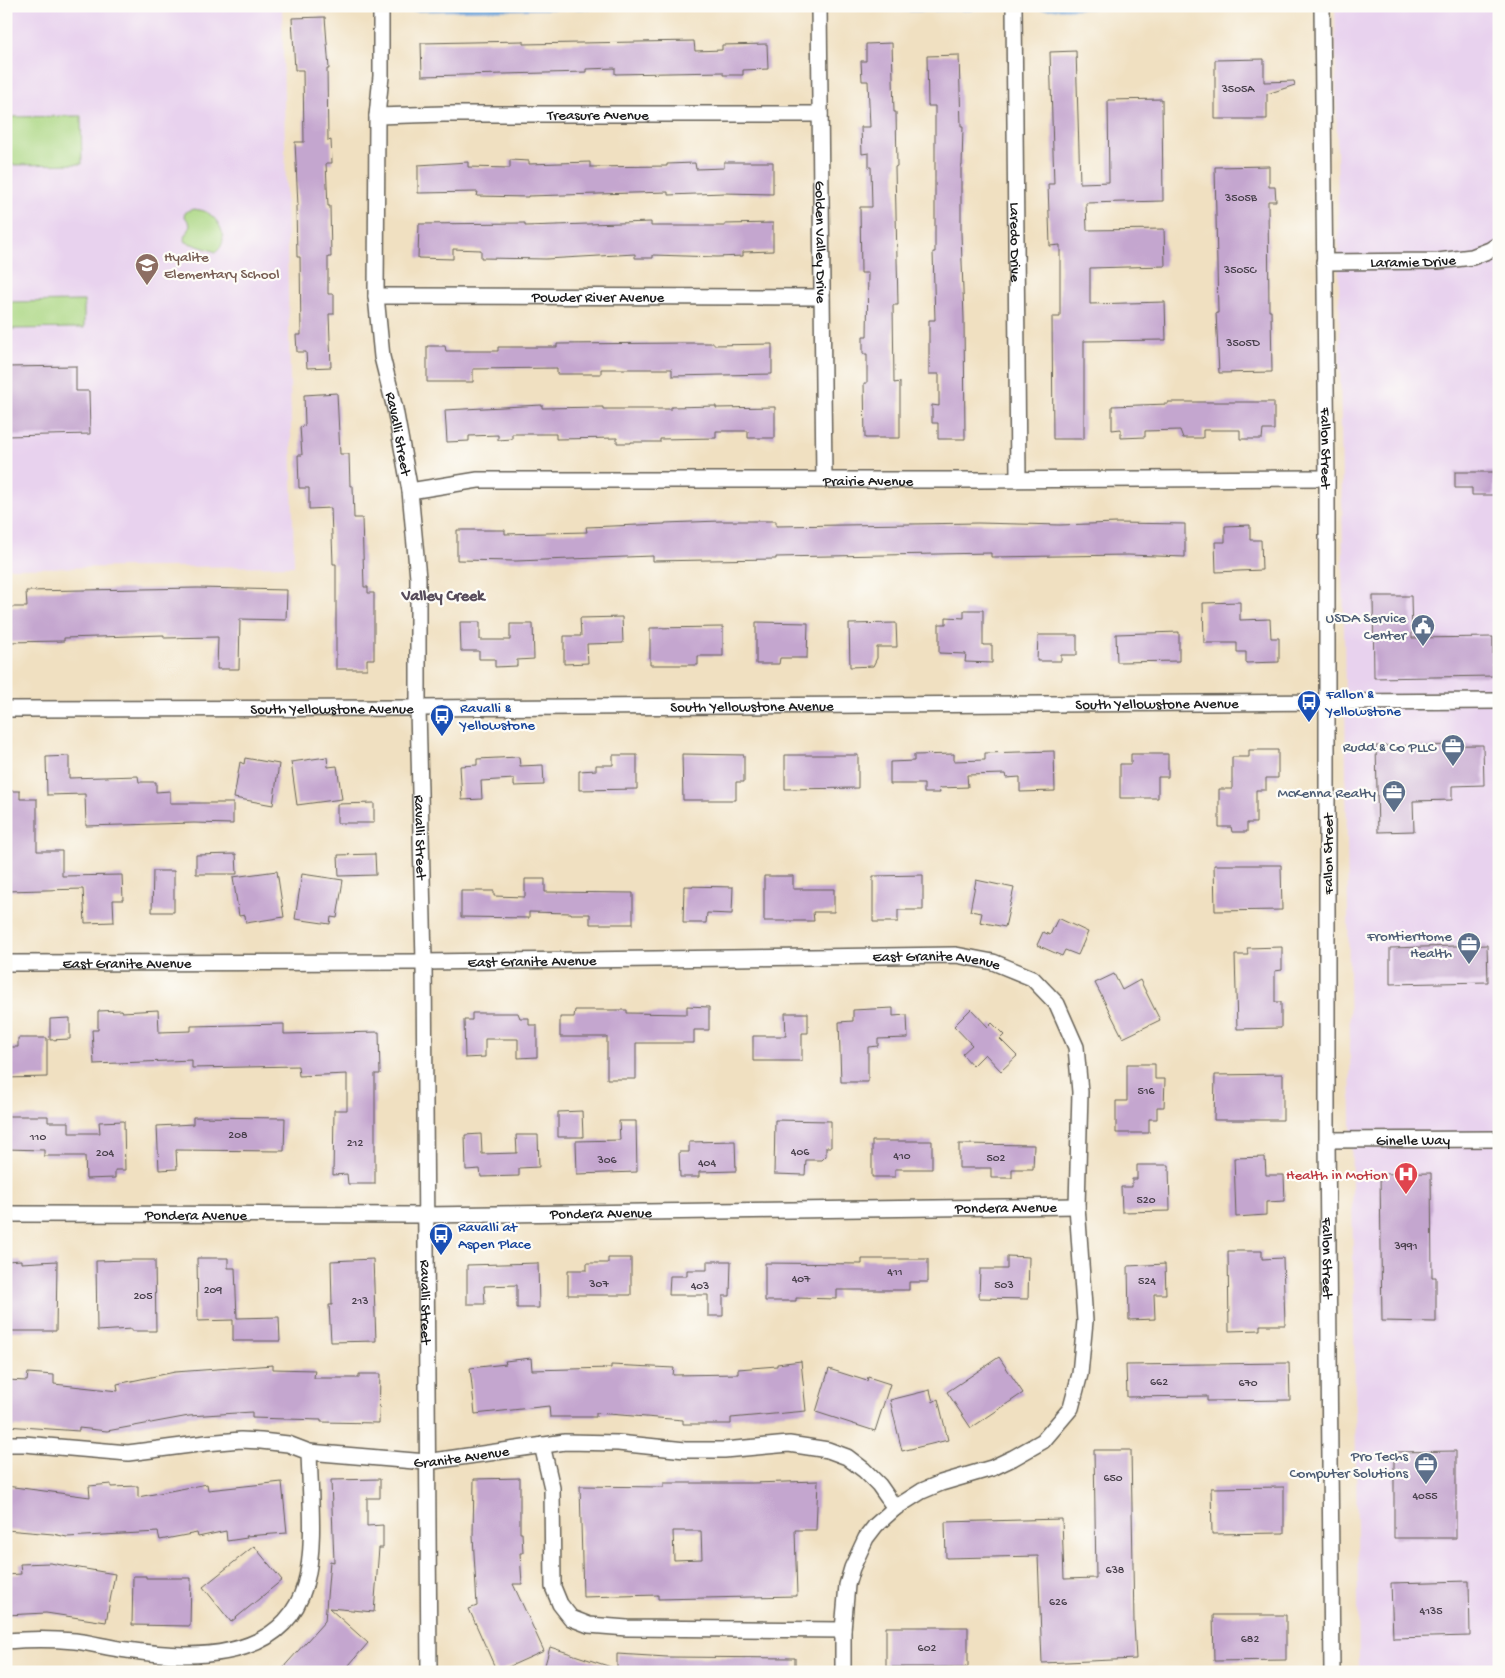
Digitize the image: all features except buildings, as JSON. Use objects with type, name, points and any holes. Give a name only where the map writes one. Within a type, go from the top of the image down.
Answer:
[{"type":"street","name":"Ravalli Street","points":[[381,6],[381,76],[377,116],[376,296],[382,357],[395,409],[410,491],[418,578],[418,708],[424,962],[424,1216],[429,1672]]},
{"type":"street","name":"Golden Valley Drive","points":[[819,6],[824,479]]},
{"type":"street","name":"Laredo Drive","points":[[1014,6],[1018,479]]},
{"type":"street","name":"Fallon Street","points":[[1322,6],[1327,478],[1326,703],[1332,1672]]},
{"type":"street","name":"Treasure Avenue","points":[[377,116],[444,114],[820,114]]},
{"type":"street","name":"Laramie Drive","points":[[1324,262],[1438,261],[1472,257],[1499,244]]},
{"type":"street","name":"Powder River Avenue","points":[[376,296],[822,297]]},
{"type":"street","name":"Prairie Avenue","points":[[410,491],[478,480],[1327,478]]},
{"type":"street","name":"South Yellowstone Avenue","points":[[6,709],[1499,701]]},
{"type":"street","name":"East Granite Avenue","points":[[6,963],[424,962],[956,955],[994,962],[1032,978],[1057,1004],[1076,1047],[1080,1092],[1077,1206],[1085,1321],[1080,1374],[1071,1408],[1043,1441],[1028,1450],[992,1468],[941,1483],[894,1508],[884,1516],[866,1538],[852,1568],[847,1585],[843,1630],[843,1672]]},
{"type":"street","name":"Ginelle Way","points":[[1328,1140],[1499,1139]]},
{"type":"street","name":"Pondera Avenue","points":[[6,1214],[424,1216],[1077,1206]]},
{"type":"street","name":"Granite Avenue","points":[[6,1444],[128,1453],[240,1440],[288,1444],[309,1452],[426,1462],[565,1442],[618,1443],[686,1450],[724,1450],[789,1444],[828,1450],[847,1458],[864,1470],[879,1485],[894,1508]]},
{"type":"street","points":[[542,1444],[552,1488],[553,1587],[560,1604],[571,1618],[589,1625],[627,1628],[843,1630]]},
{"type":"street","points":[[6,1641],[42,1639],[76,1641],[161,1654],[206,1654],[236,1650],[264,1639],[276,1631],[295,1609],[305,1584],[310,1546],[309,1452]]},
{"type":"shaded area","name":"Hyalite Elementary School","points":[[6,6],[282,6],[294,566],[6,568]]},
{"type":"shaded area","points":[[1335,6],[1499,6],[1499,1672],[1359,1672]]},
{"type":"green space","points":[[81,116],[82,164],[6,165],[6,117]]},
{"type":"green space","points":[[194,209],[202,210],[211,215],[219,224],[222,230],[223,242],[216,252],[186,242],[184,237],[189,230],[190,224],[184,215],[187,211]]},
{"type":"green space","points":[[84,301],[84,328],[6,329],[6,302]]},
{"type":"waterway","points":[[408,9],[624,6]]},
{"type":"waterway","points":[[873,6],[907,9],[971,8]]},
{"type":"waterway","points":[[1042,7],[1120,6]]},
{"type":"place","name":"Hyalite Elementary School","points":[[147,286]]},
{"type":"place","name":"USDA Service Center","points":[[1423,647]]},
{"type":"place","name":"Fallon & Yellowstone","points":[[1309,723]]},
{"type":"place","name":"Ravalli & Yellowstone","points":[[442,737]]},
{"type":"place","name":"Rudd & Co PLLC","points":[[1453,767]]},
{"type":"place","name":"McKenna Realty","points":[[1394,813]]},
{"type":"place","name":"FrontierHome Health","points":[[1469,965]]},
{"type":"place","name":"Health in Motion","points":[[1406,1195]]},
{"type":"place","name":"Ravalli at Aspen Place","points":[[441,1256]]},
{"type":"place","name":"Pro Techs Computer Solutions","points":[[1426,1485]]},
{"type":"district","name":"Valley Creek","points":[[443,594]]}]
